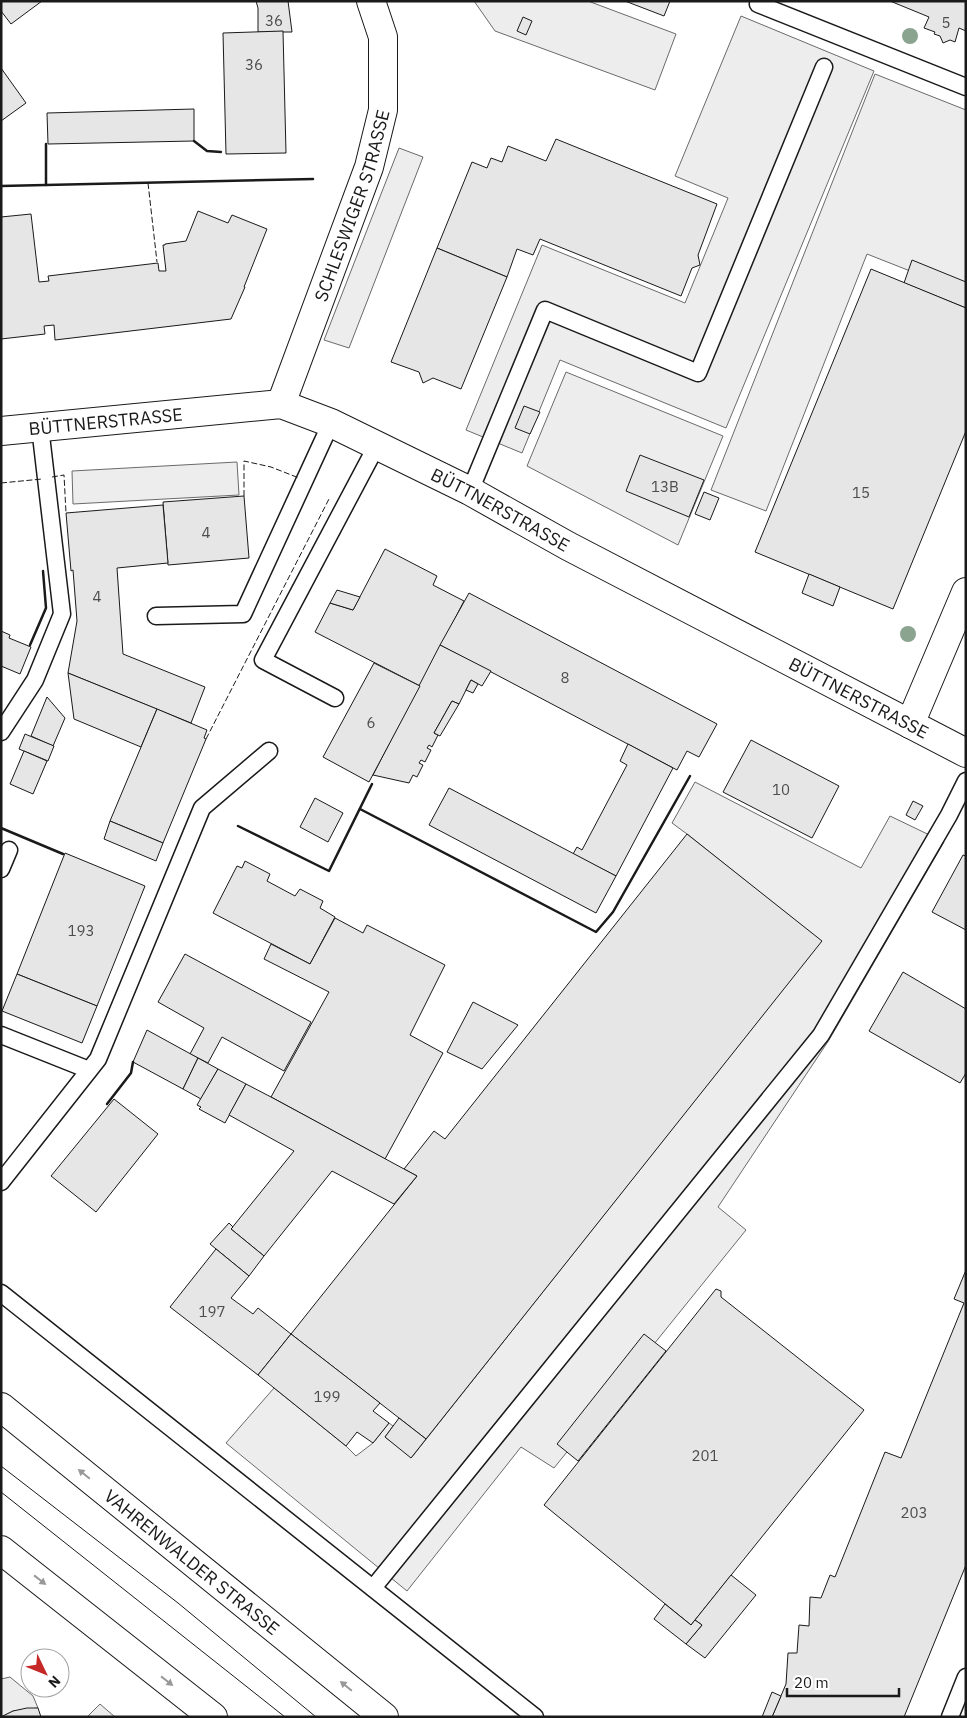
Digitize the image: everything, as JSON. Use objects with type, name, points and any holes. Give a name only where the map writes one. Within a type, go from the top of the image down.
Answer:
[{"type":"street","name":"SCHLESWIGER STRASSE","points":[[281,404],[369,167],[383,110],[383,38],[371,1]]},
{"type":"street","name":"BÜTTNERSTRASSE","points":[[1,431],[281,404],[331,423],[470,491],[568,546],[966,753]]},
{"type":"street","points":[[910,724],[966,592]]},
{"type":"street","name":"VAHRENWALDER STRASSE","points":[[1,1407],[384,1717]]},
{"type":"street","points":[[1,1550],[213,1717]]},
{"type":"lane","points":[[758,4],[966,87]]},
{"type":"lane","points":[[470,491],[544,310],[698,373],[824,67]]},
{"type":"lane","points":[[156,616],[243,614],[331,423]]},
{"type":"lane","points":[[1,732],[35,680],[62,614],[40,427]]},
{"type":"lane","points":[[335,698],[263,660],[376,445]]},
{"type":"lane","points":[[1,1182],[98,1058],[202,808],[269,751]]},
{"type":"lane","points":[[372,1588],[821,1034],[949,815],[966,781]]},
{"type":"lane","points":[[1,869],[9,850]]},
{"type":"lane","points":[[1,1034],[88,1070]]},
{"type":"lane","points":[[1,1293],[535,1717]]},
{"type":"lane","points":[[950,1717],[966,1677]]},
{"type":"shaded area","points":[[474,1],[588,1],[676,34],[655,90],[495,31]]},
{"type":"shaded area","points":[[741,16],[874,71],[726,428],[560,360],[522,453],[466,430],[542,245],[685,303],[728,198],[675,176]]},
{"type":"shaded area","points":[[875,74],[966,110],[966,293],[867,254],[766,511],[711,490]]},
{"type":"shaded area","points":[[399,148],[423,157],[349,348],[324,340]]},
{"type":"shaded area","points":[[566,372],[723,436],[678,545],[527,466]]},
{"type":"shaded area","points":[[237,462],[239,495],[73,504],[72,471]]},
{"type":"shaded area","points":[[695,782],[861,868],[890,816],[944,842],[829,1040],[718,1207],[746,1230],[554,1468],[521,1447],[407,1591],[226,1443],[274,1388],[356,1456],[373,1443],[389,1423],[393,1426],[385,1437],[412,1457],[821,941],[672,823]]},
{"type":"shaded area","points":[[10,1677],[20,1685],[20,1698],[34,1698],[38,1708],[13,1711],[1,1717],[1,1679]]},
{"type":"shaded area","points":[[100,1704],[115,1717],[87,1717]]},
{"type":"building","points":[[1,1],[42,1],[11,24],[1,11]]},
{"type":"building","points":[[256,1],[288,1],[292,32],[258,32],[258,8]]},
{"type":"building","points":[[625,1],[670,1],[664,16]]},
{"type":"building","points":[[890,1],[966,1],[966,31],[959,28],[955,42],[950,40],[943,43],[940,36],[934,34],[935,32],[924,28],[929,17]]},
{"type":"building","points":[[523,17],[532,21],[526,35],[517,31]]},
{"type":"building","points":[[283,31],[286,153],[226,154],[223,33]]},
{"type":"building","points":[[1,68],[26,103],[1,121]]},
{"type":"building","points":[[194,109],[194,141],[48,144],[47,113]]},
{"type":"building","points":[[556,139],[717,204],[698,255],[700,265],[692,268],[681,296],[540,239],[533,255],[517,249],[507,277],[437,248],[472,162],[487,168],[491,158],[502,162],[508,146],[546,161]]},
{"type":"building","points":[[198,211],[228,223],[232,215],[267,229],[231,319],[55,340],[54,325],[44,326],[45,334],[1,339],[1,217],[31,214],[39,282],[49,281],[48,276],[158,263],[159,271],[166,271],[163,245],[186,241]]},
{"type":"building","points":[[437,248],[507,277],[461,389],[433,378],[423,383],[419,372],[391,362]]},
{"type":"building","points":[[912,260],[966,282],[966,308],[904,283]]},
{"type":"building","points":[[871,269],[966,308],[966,431],[893,609],[755,552]]},
{"type":"building","points":[[524,406],[540,412],[530,434],[515,428]]},
{"type":"building","points":[[640,455],[704,480],[689,517],[626,491]]},
{"type":"building","points":[[704,492],[719,498],[710,520],[695,514]]},
{"type":"building","points":[[244,496],[249,558],[168,565],[163,502]]},
{"type":"building","points":[[163,505],[168,563],[117,568],[123,654],[205,687],[191,723],[68,673],[77,621],[66,513]]},
{"type":"building","points":[[385,549],[437,576],[433,585],[464,601],[420,686],[315,632],[330,603],[353,610]]},
{"type":"building","points":[[809,574],[840,587],[833,606],[802,593]]},
{"type":"building","points":[[337,590],[360,597],[353,610],[330,603]]},
{"type":"building","points":[[469,593],[717,724],[699,757],[687,751],[677,770],[440,645]]},
{"type":"building","points":[[1,631],[10,635],[9,638],[31,647],[20,674],[1,666]]},
{"type":"building","points":[[440,645],[491,671],[482,686],[471,680],[459,704],[452,701],[434,733],[438,735],[432,747],[429,745],[427,748],[431,750],[425,762],[421,760],[419,763],[423,765],[417,777],[413,775],[409,783],[373,775]]},
{"type":"building","points":[[374,663],[420,686],[369,782],[323,757]]},
{"type":"building","points":[[68,673],[157,709],[141,747],[74,719]]},
{"type":"building","points":[[471,680],[478,684],[473,693],[466,690]]},
{"type":"building","points":[[47,697],[65,718],[53,746],[31,736]]},
{"type":"building","points":[[452,701],[459,704],[440,736],[434,733]]},
{"type":"building","points":[[157,709],[207,730],[204,738],[206,739],[163,843],[110,821]]},
{"type":"building","points":[[25,734],[54,746],[48,761],[19,749]]},
{"type":"building","points":[[751,740],[839,786],[812,838],[723,792]]},
{"type":"building","points":[[628,744],[673,768],[616,876],[573,854],[577,847],[582,850],[627,765],[620,761]]},
{"type":"building","points":[[24,751],[47,761],[33,794],[10,784]]},
{"type":"building","points":[[449,788],[616,876],[596,913],[429,825]]},
{"type":"building","points":[[315,798],[343,813],[328,842],[300,827]]},
{"type":"building","points":[[913,801],[923,806],[915,820],[906,815]]},
{"type":"building","points":[[110,821],[163,843],[156,861],[104,839]]},
{"type":"building","points":[[687,834],[822,941],[426,1439],[291,1334],[417,1176],[404,1169],[434,1131],[445,1139]]},
{"type":"building","points":[[65,853],[145,886],[97,1006],[17,974]]},
{"type":"building","points":[[963,855],[966,856],[966,930],[932,912]]},
{"type":"building","points":[[245,861],[270,874],[267,881],[295,896],[300,889],[323,901],[320,908],[335,917],[310,964],[213,913],[237,866],[242,868]]},
{"type":"building","points":[[335,918],[363,933],[367,925],[445,965],[410,1035],[443,1053],[385,1159],[271,1097],[329,992],[264,959],[271,944],[310,964]]},
{"type":"building","points":[[185,954],[311,1022],[284,1071],[222,1037],[208,1063],[190,1054],[204,1028],[158,1002]]},
{"type":"building","points":[[903,972],[966,1009],[966,1073],[960,1083],[869,1031]]},
{"type":"building","points":[[17,974],[97,1006],[82,1043],[2,1011]]},
{"type":"building","points":[[473,1002],[518,1025],[482,1069],[447,1052]]},
{"type":"building","points":[[147,1030],[198,1058],[183,1089],[133,1062]]},
{"type":"building","points":[[198,1058],[218,1069],[201,1099],[183,1089]]},
{"type":"building","points":[[218,1069],[246,1084],[225,1123],[199,1109],[201,1107],[197,1105]]},
{"type":"building","points":[[246,1084],[417,1176],[394,1204],[332,1171],[264,1256],[231,1229],[294,1151],[229,1115]]},
{"type":"building","points":[[114,1099],[158,1134],[96,1212],[51,1176]]},
{"type":"building","points":[[229,1223],[233,1227],[231,1229],[264,1256],[249,1276],[210,1244]]},
{"type":"building","points":[[216,1249],[249,1276],[231,1298],[253,1314],[258,1308],[291,1334],[258,1375],[170,1307]]},
{"type":"building","points":[[966,1270],[966,1565],[904,1717],[772,1717],[786,1684],[788,1653],[797,1653],[799,1625],[809,1626],[810,1597],[821,1598],[830,1575],[835,1577],[885,1452],[901,1458],[964,1303],[954,1299]]},
{"type":"building","points":[[716,1289],[721,1291],[721,1297],[864,1410],[691,1625],[544,1505]]},
{"type":"building","points":[[291,1334],[380,1403],[373,1411],[389,1423],[373,1443],[357,1432],[346,1446],[258,1375]]},
{"type":"building","points":[[644,1334],[666,1351],[578,1461],[557,1444]]},
{"type":"building","points":[[399,1418],[426,1439],[411,1458],[385,1437]]},
{"type":"building","points":[[731,1575],[756,1595],[705,1658],[686,1644],[702,1625],[695,1620]]},
{"type":"building","points":[[665,1604],[691,1625],[695,1620],[702,1625],[686,1644],[654,1619]]},
{"type":"building","points":[[772,1692],[781,1696],[772,1717],[762,1717]]},
{"type":"building","points":[[38,1708],[41,1717],[1,1717],[13,1711]]},
{"type":"tram line","points":[[1,1466],[178,1603],[316,1717]]},
{"type":"tram line","points":[[1,1492],[285,1717]]},
{"type":"fence","points":[[148,183],[157,262]]},
{"type":"fence","points":[[244,496],[244,461],[271,467],[299,478]]},
{"type":"fence","points":[[52,477],[64,475],[66,513]]},
{"type":"fence","points":[[1,483],[42,479]]},
{"type":"fence","points":[[206,739],[330,497]]},
{"type":"wall","points":[[194,141],[207,151],[221,152]]},
{"type":"wall","points":[[46,144],[46,185]]},
{"type":"wall","points":[[1,186],[313,179]]},
{"type":"wall","points":[[30,645],[46,608],[43,571]]},
{"type":"wall","points":[[360,809],[596,932],[613,912],[690,776]]},
{"type":"wall","points":[[238,826],[329,871],[372,784]]},
{"type":"wall","points":[[1,828],[63,854]]},
{"type":"wall","points":[[107,1104],[131,1073],[133,1062]]}]
